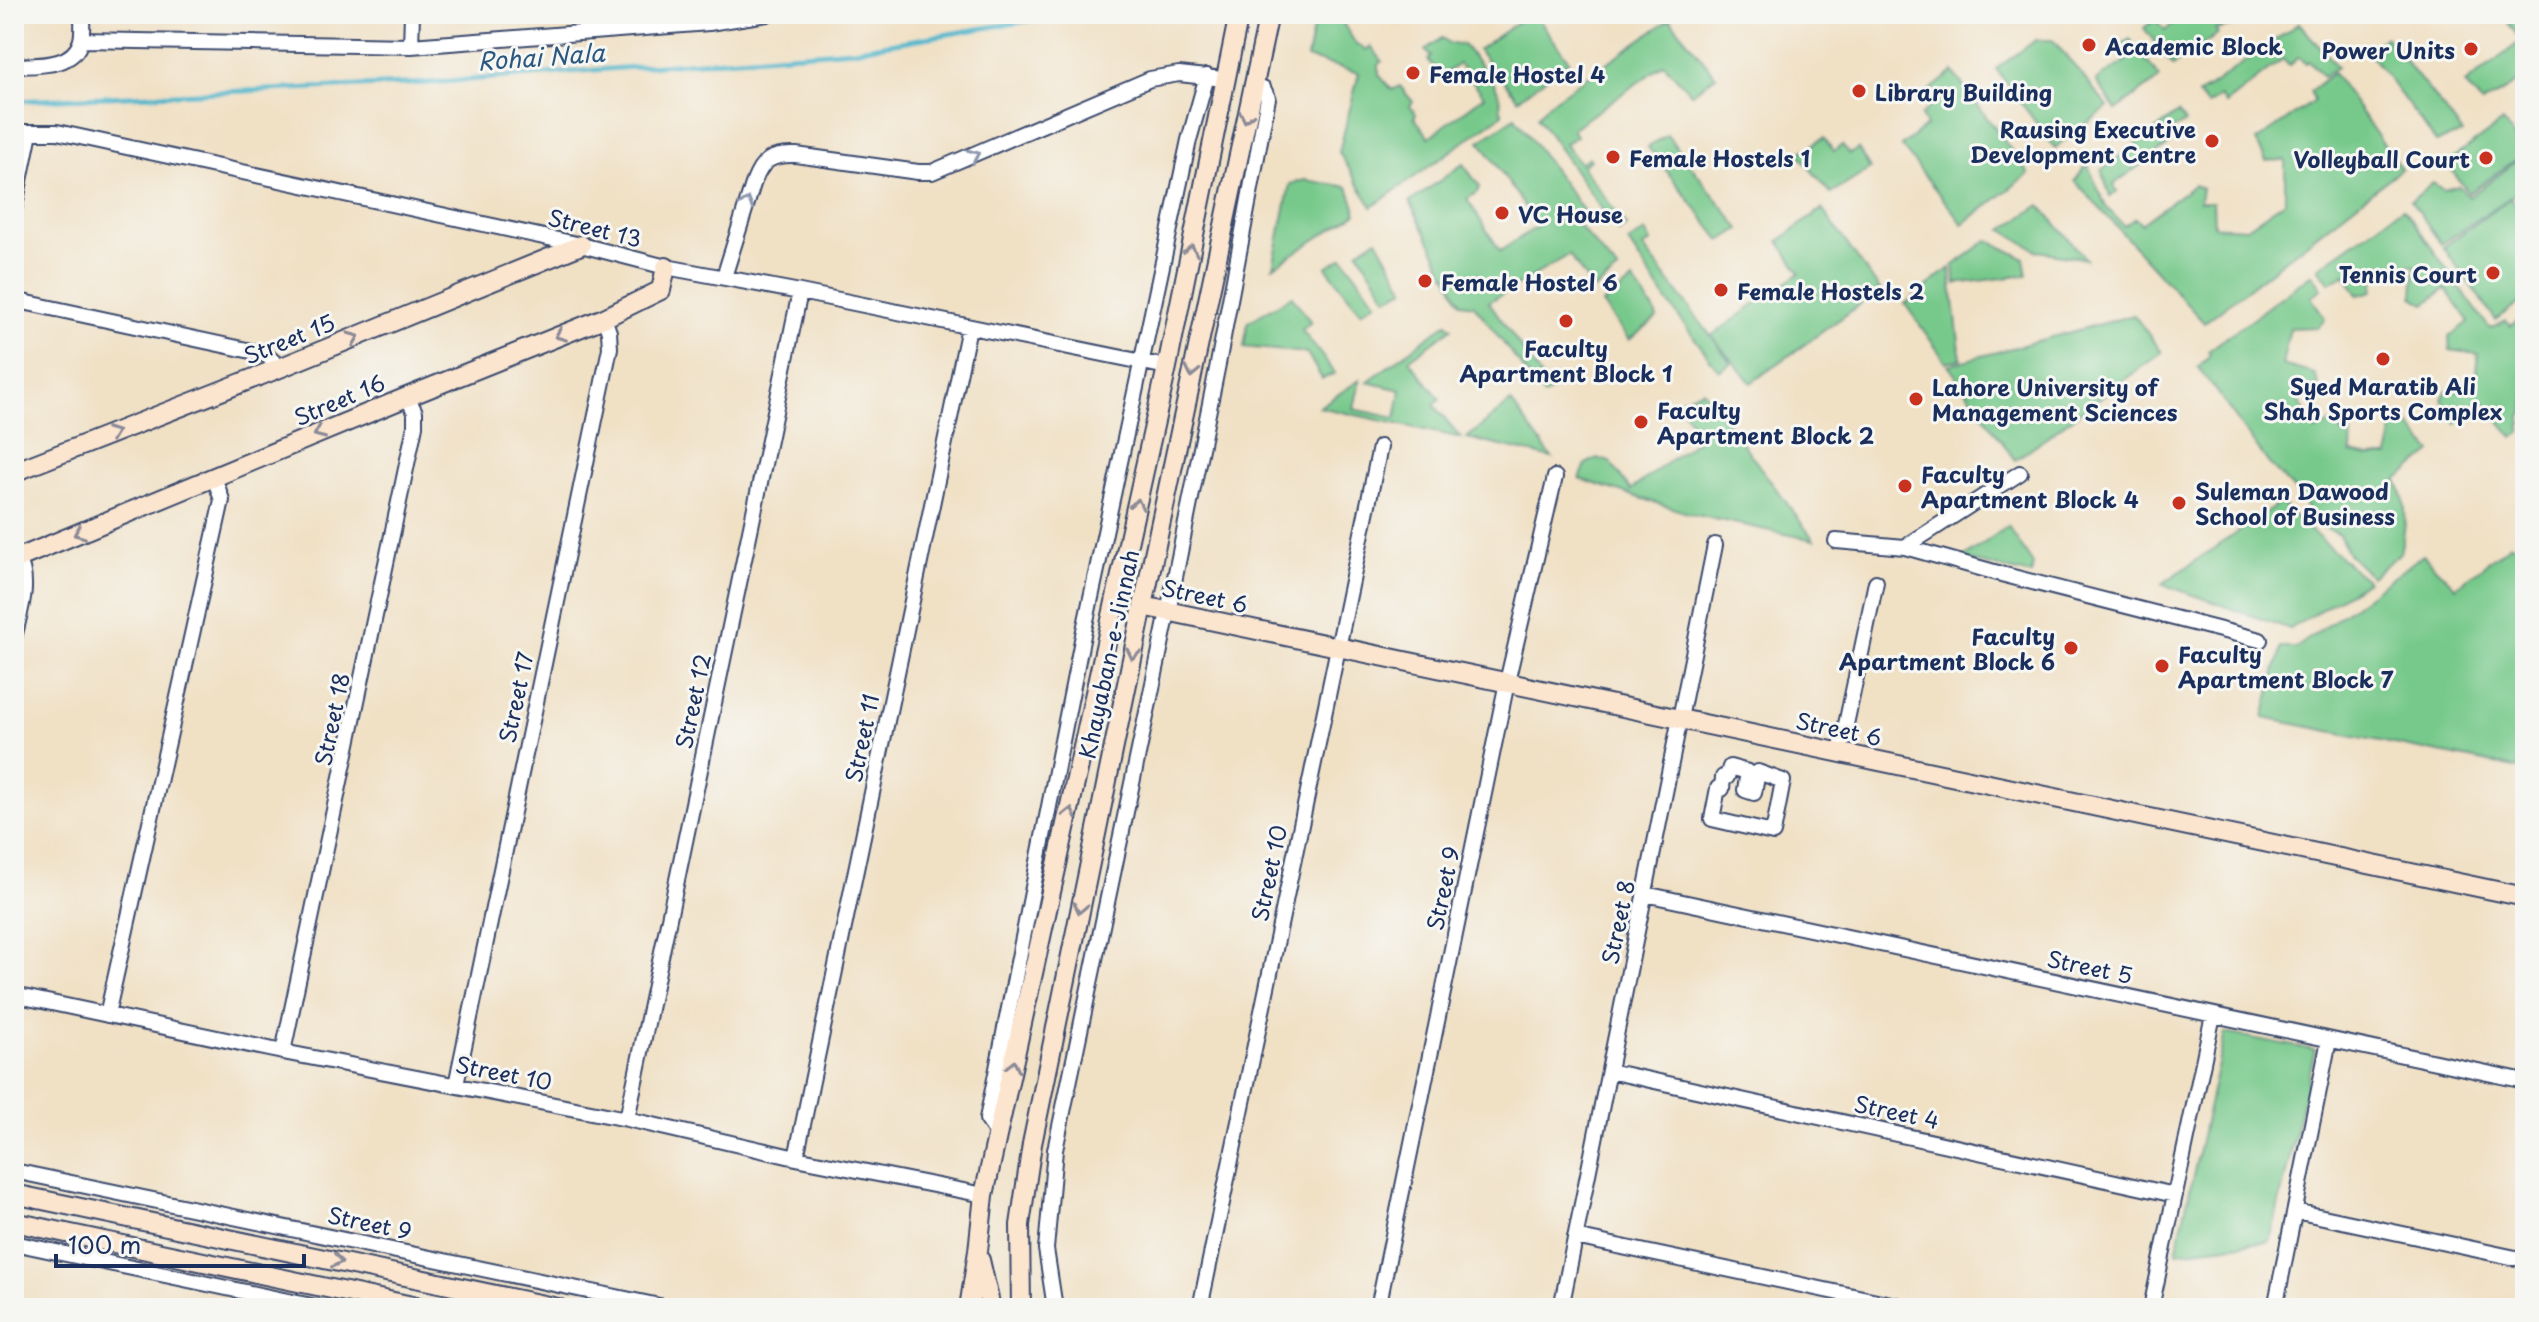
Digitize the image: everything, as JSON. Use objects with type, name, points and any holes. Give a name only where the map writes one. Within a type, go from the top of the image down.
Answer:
[{"type":"main road","name":"Khayaban-e-Jinnah","points":[[969,1308],[984,1195],[1167,367],[1239,14]]},
{"type":"main road","name":"Khayaban-e-Jinnah","points":[[1021,1308],[1020,1225],[1032,1144],[1269,14]]},
{"type":"main road","name":"Street 15","points":[[14,472],[581,245]]},
{"type":"main road","name":"Street 16","points":[[16,559],[604,318],[661,290],[666,267]]},
{"type":"main road","name":"Street 6","points":[[1143,606],[2525,897]]},
{"type":"main road","points":[[14,1194],[558,1308]]},
{"type":"main road","points":[[14,1222],[413,1307]]},
{"type":"main road","name":"Khayaban-e-Jinnah","points":[[978,1251],[991,1308]]},
{"type":"street","points":[[14,66],[63,61],[74,55],[81,40],[82,14]]},
{"type":"street","points":[[411,46],[412,14]]},
{"type":"street","points":[[81,40],[411,46],[709,23],[735,16],[767,14]]},
{"type":"street","points":[[724,277],[758,170],[768,160],[782,155],[796,155],[932,172],[1150,79],[1179,74],[1226,81]]},
{"type":"street","points":[[998,1135],[987,1119],[1083,635],[1189,140],[1207,76]]},
{"type":"street","points":[[1055,1308],[1046,1249],[1055,1150],[1168,612],[1268,98],[1263,88],[1253,86]]},
{"type":"street","name":"Street 13","points":[[14,132],[57,132],[581,245],[666,267],[1167,367]]},
{"type":"street","points":[[14,210],[30,132]]},
{"type":"street","name":"Street 12","points":[[627,1119],[800,292]]},
{"type":"street","points":[[14,300],[265,354],[277,369]]},
{"type":"street","name":"Street 17","points":[[456,1085],[610,348],[604,318]]},
{"type":"street","name":"Street 11","points":[[796,1158],[969,327]]},
{"type":"street","name":"Street 18","points":[[283,1052],[415,426],[415,412],[407,397]]},
{"type":"street","name":"Street 10","points":[[1200,1308],[1380,447]]},
{"type":"street","points":[[1905,547],[2020,473]]},
{"type":"street","points":[[107,1015],[222,500],[214,477]]},
{"type":"street","name":"Street 9","points":[[1378,1308],[1507,682],[1555,477]]},
{"type":"street","points":[[1836,541],[1905,547],[2260,640]]},
{"type":"street","name":"Street 8","points":[[1561,1308],[1715,545]]},
{"type":"street","points":[[14,638],[26,582],[24,569],[16,559]]},
{"type":"street","points":[[1840,753],[1876,582]]},
{"type":"street","points":[[1083,635],[1108,640]]},
{"type":"street","points":[[1730,767],[1748,772],[1745,790],[1754,793],[1758,772],[1783,781],[1773,833],[1712,819],[1718,788],[1722,789],[1723,777],[1727,777],[1730,767]]},
{"type":"street","name":"Street 5","points":[[1645,894],[2525,1081]]},
{"type":"street","name":"Street 10","points":[[14,995],[984,1195]]},
{"type":"street","points":[[2151,1308],[2213,1015]]},
{"type":"street","points":[[2275,1308],[2329,1040]]},
{"type":"street","name":"Street 4","points":[[1609,1071],[2175,1195]]},
{"type":"street","points":[[1032,1144],[1055,1150]]},
{"type":"street","name":"Street 9","points":[[14,1171],[669,1308]]},
{"type":"street","points":[[2295,1211],[2525,1260]]},
{"type":"street","points":[[1575,1237],[1910,1308]]},
{"type":"street","points":[[14,1243],[321,1308]]},
{"type":"green space","points":[[1316,14],[1343,14],[1341,20],[1357,46],[1366,50],[1371,46],[1382,61],[1379,75],[1392,90],[1400,86],[1413,102],[1410,106],[1416,114],[1414,117],[1429,137],[1484,96],[1459,64],[1441,76],[1428,60],[1431,57],[1425,50],[1442,38],[1451,44],[1463,45],[1481,66],[1494,83],[1503,114],[1372,207],[1339,152],[1359,73],[1307,58]]},
{"type":"green space","points":[[1529,14],[1535,14],[1569,61],[1518,99],[1478,50]]},
{"type":"green space","points":[[2187,14],[2198,14],[2208,24],[2201,14],[2253,14],[2232,26],[2215,30],[2218,34],[2173,66],[2144,28],[2156,19],[2165,30]]},
{"type":"green space","points":[[2502,14],[2525,14],[2525,78],[2482,104],[2465,84],[2521,41]]},
{"type":"green space","points":[[1670,19],[1716,76],[1691,94],[1664,64],[1572,129],[1576,136],[1565,144],[1580,163],[1589,157],[1590,160],[1582,166],[1626,226],[1618,232],[1537,117],[1548,104]]},
{"type":"green space","points":[[2299,23],[2337,67],[2323,77],[2309,61],[2305,63],[2298,57],[2289,66],[2283,59],[2225,104],[2220,97],[2207,105],[2198,95]]},
{"type":"green space","points":[[2386,37],[2463,133],[2436,142],[2367,50]]},
{"type":"green space","points":[[2130,39],[2160,78],[2116,110],[2096,81],[2126,61],[2116,48]]},
{"type":"green space","points":[[2036,40],[2053,40],[2108,107],[2055,148],[1996,69]]},
{"type":"green space","points":[[1953,72],[2029,174],[1963,224],[1901,146],[1926,126],[1921,115],[1930,107],[1925,94]]},
{"type":"green space","points":[[2333,73],[2401,169],[2204,323],[2075,181],[2087,163],[2106,207],[2124,226],[2135,218],[2141,224],[2194,185],[2202,188],[2200,202],[2213,202],[2214,226],[2246,228],[2285,201],[2285,160],[2266,161],[2256,141],[2314,101],[2310,91]]},
{"type":"green space","points":[[2178,113],[2185,122],[2167,134],[2171,143],[2114,184],[2117,192],[2110,197],[2102,170]]},
{"type":"green space","points":[[1515,117],[1585,213],[1577,224],[1618,271],[1594,290],[1569,255],[1489,302],[1551,391],[1544,396],[1474,305],[1461,303],[1410,202],[1463,164],[1480,187],[1467,199],[1500,251],[1538,226],[1480,141]]},
{"type":"green space","name":"Volleyball Court","points":[[2503,122],[2525,153],[2469,193],[2446,163]]},
{"type":"green space","points":[[1667,135],[1740,229],[1721,241],[1648,147]]},
{"type":"green space","points":[[1824,138],[1834,151],[1842,145],[1850,154],[1858,149],[1870,169],[1831,194],[1798,154]]},
{"type":"green space","points":[[2525,155],[2525,187],[2441,244],[2411,201],[2433,183],[2443,190],[2459,186],[2469,197]]},
{"type":"green space","points":[[1305,180],[1348,187],[1357,213],[1273,267],[1290,184]]},
{"type":"green space","name":"Tennis Court","points":[[2511,198],[2525,218],[2525,299],[2496,320],[2443,247]]},
{"type":"green space","points":[[2040,205],[2086,259],[2038,251],[2003,230]]},
{"type":"green space","points":[[2403,208],[2490,329],[2506,321],[2511,326],[2525,315],[2525,411],[2521,417],[2521,433],[2513,437],[2485,403],[2456,424],[2442,399],[2446,391],[2474,390],[2478,354],[2450,350],[2449,337],[2469,322],[2446,289],[2425,304],[2413,297],[2415,266],[2377,264],[2373,291],[2358,295],[2345,274],[2330,283],[2318,268]]},
{"type":"green space","points":[[1822,209],[1880,290],[1751,383],[1712,337],[1731,363],[1719,371],[1628,242],[1645,232],[1651,242],[1643,247],[1711,336],[1800,273],[1779,241]]},
{"type":"green space","points":[[1377,239],[1405,289],[1387,298],[1358,251]]},
{"type":"green space","points":[[1988,240],[2024,258],[2027,275],[1956,284],[1953,266]]},
{"type":"green space","points":[[1343,257],[1376,302],[1361,312],[1326,267]]},
{"type":"green space","points":[[1950,268],[1961,359],[1946,362],[1905,304]]},
{"type":"green space","points":[[2312,274],[2322,288],[2311,297],[2325,318],[2318,327],[2290,328],[2282,365],[2315,374],[2319,385],[2298,399],[2315,431],[2332,423],[2346,436],[2352,429],[2351,453],[2389,457],[2392,428],[2409,425],[2432,452],[2397,480],[2405,516],[2400,553],[2371,577],[2349,555],[2339,535],[2317,524],[2296,492],[2270,465],[2198,367],[2210,356],[2208,351]]},
{"type":"green space","points":[[1633,281],[1657,318],[1629,340],[1602,304]]},
{"type":"green space","points":[[1292,296],[1311,322],[1302,330],[1335,373],[1322,379],[1307,353],[1244,347],[1248,322]]},
{"type":"green space","points":[[2134,315],[2162,352],[2015,460],[1948,365]]},
{"type":"green space","points":[[1447,323],[1452,328],[1409,360],[1440,399],[1434,405],[1461,438],[1319,407],[1360,380],[1354,409],[1396,418],[1401,390],[1367,382]]},
{"type":"green space","points":[[1703,390],[1814,540],[1691,514],[1580,479],[1586,464],[1597,458],[1610,462],[1631,490],[1701,437],[1677,401]]},
{"type":"green space","points":[[1511,402],[1552,458],[1467,438]]},
{"type":"green space","points":[[2280,503],[2367,581],[2290,629],[2162,584]]},
{"type":"green space","points":[[2008,526],[2033,564],[2031,575],[1962,559]]},
{"type":"green space","points":[[2511,544],[2525,552],[2525,770],[2264,718],[2281,648],[2296,648],[2423,555],[2456,587]]},
{"type":"green space","points":[[2225,1033],[2315,1050],[2270,1241],[2176,1252]]},
{"type":"waterway","name":"Rohai Nala","points":[[14,101],[428,83],[853,50],[1068,14]]},
{"type":"place","name":"Academic Block","points":[[2089,45]]},
{"type":"place","name":"Power Units","points":[[2471,49]]},
{"type":"place","name":"Female Hostel 4","points":[[1413,73]]},
{"type":"place","name":"Library Building","points":[[1859,91]]},
{"type":"place","name":"Rausing Executive Development Centre","points":[[2212,141]]},
{"type":"place","name":"Female Hostels 1","points":[[1613,157]]},
{"type":"place","name":"Volleyball Court","points":[[2486,158]]},
{"type":"place","name":"VC House","points":[[1502,213]]},
{"type":"place","name":"Tennis Court","points":[[2493,273]]},
{"type":"place","name":"Female Hostel 6","points":[[1425,281]]},
{"type":"place","name":"Female Hostels 2","points":[[1721,290]]},
{"type":"place","name":"Faculty Apartment Block 1","points":[[1566,321]]},
{"type":"place","name":"Syed Maratib Ali Shah Sports Complex","points":[[2383,359]]},
{"type":"place","name":"Lahore University of Management Sciences","points":[[1916,399]]},
{"type":"place","name":"Faculty Apartment Block 2","points":[[1641,422]]},
{"type":"place","name":"Faculty Apartment Block 4","points":[[1905,486]]},
{"type":"place","name":"Suleman Dawood School of Business","points":[[2179,503]]},
{"type":"place","name":"Faculty Apartment Block 6","points":[[2071,648]]},
{"type":"place","name":"Faculty Apartment Block 7","points":[[2162,666]]}]
